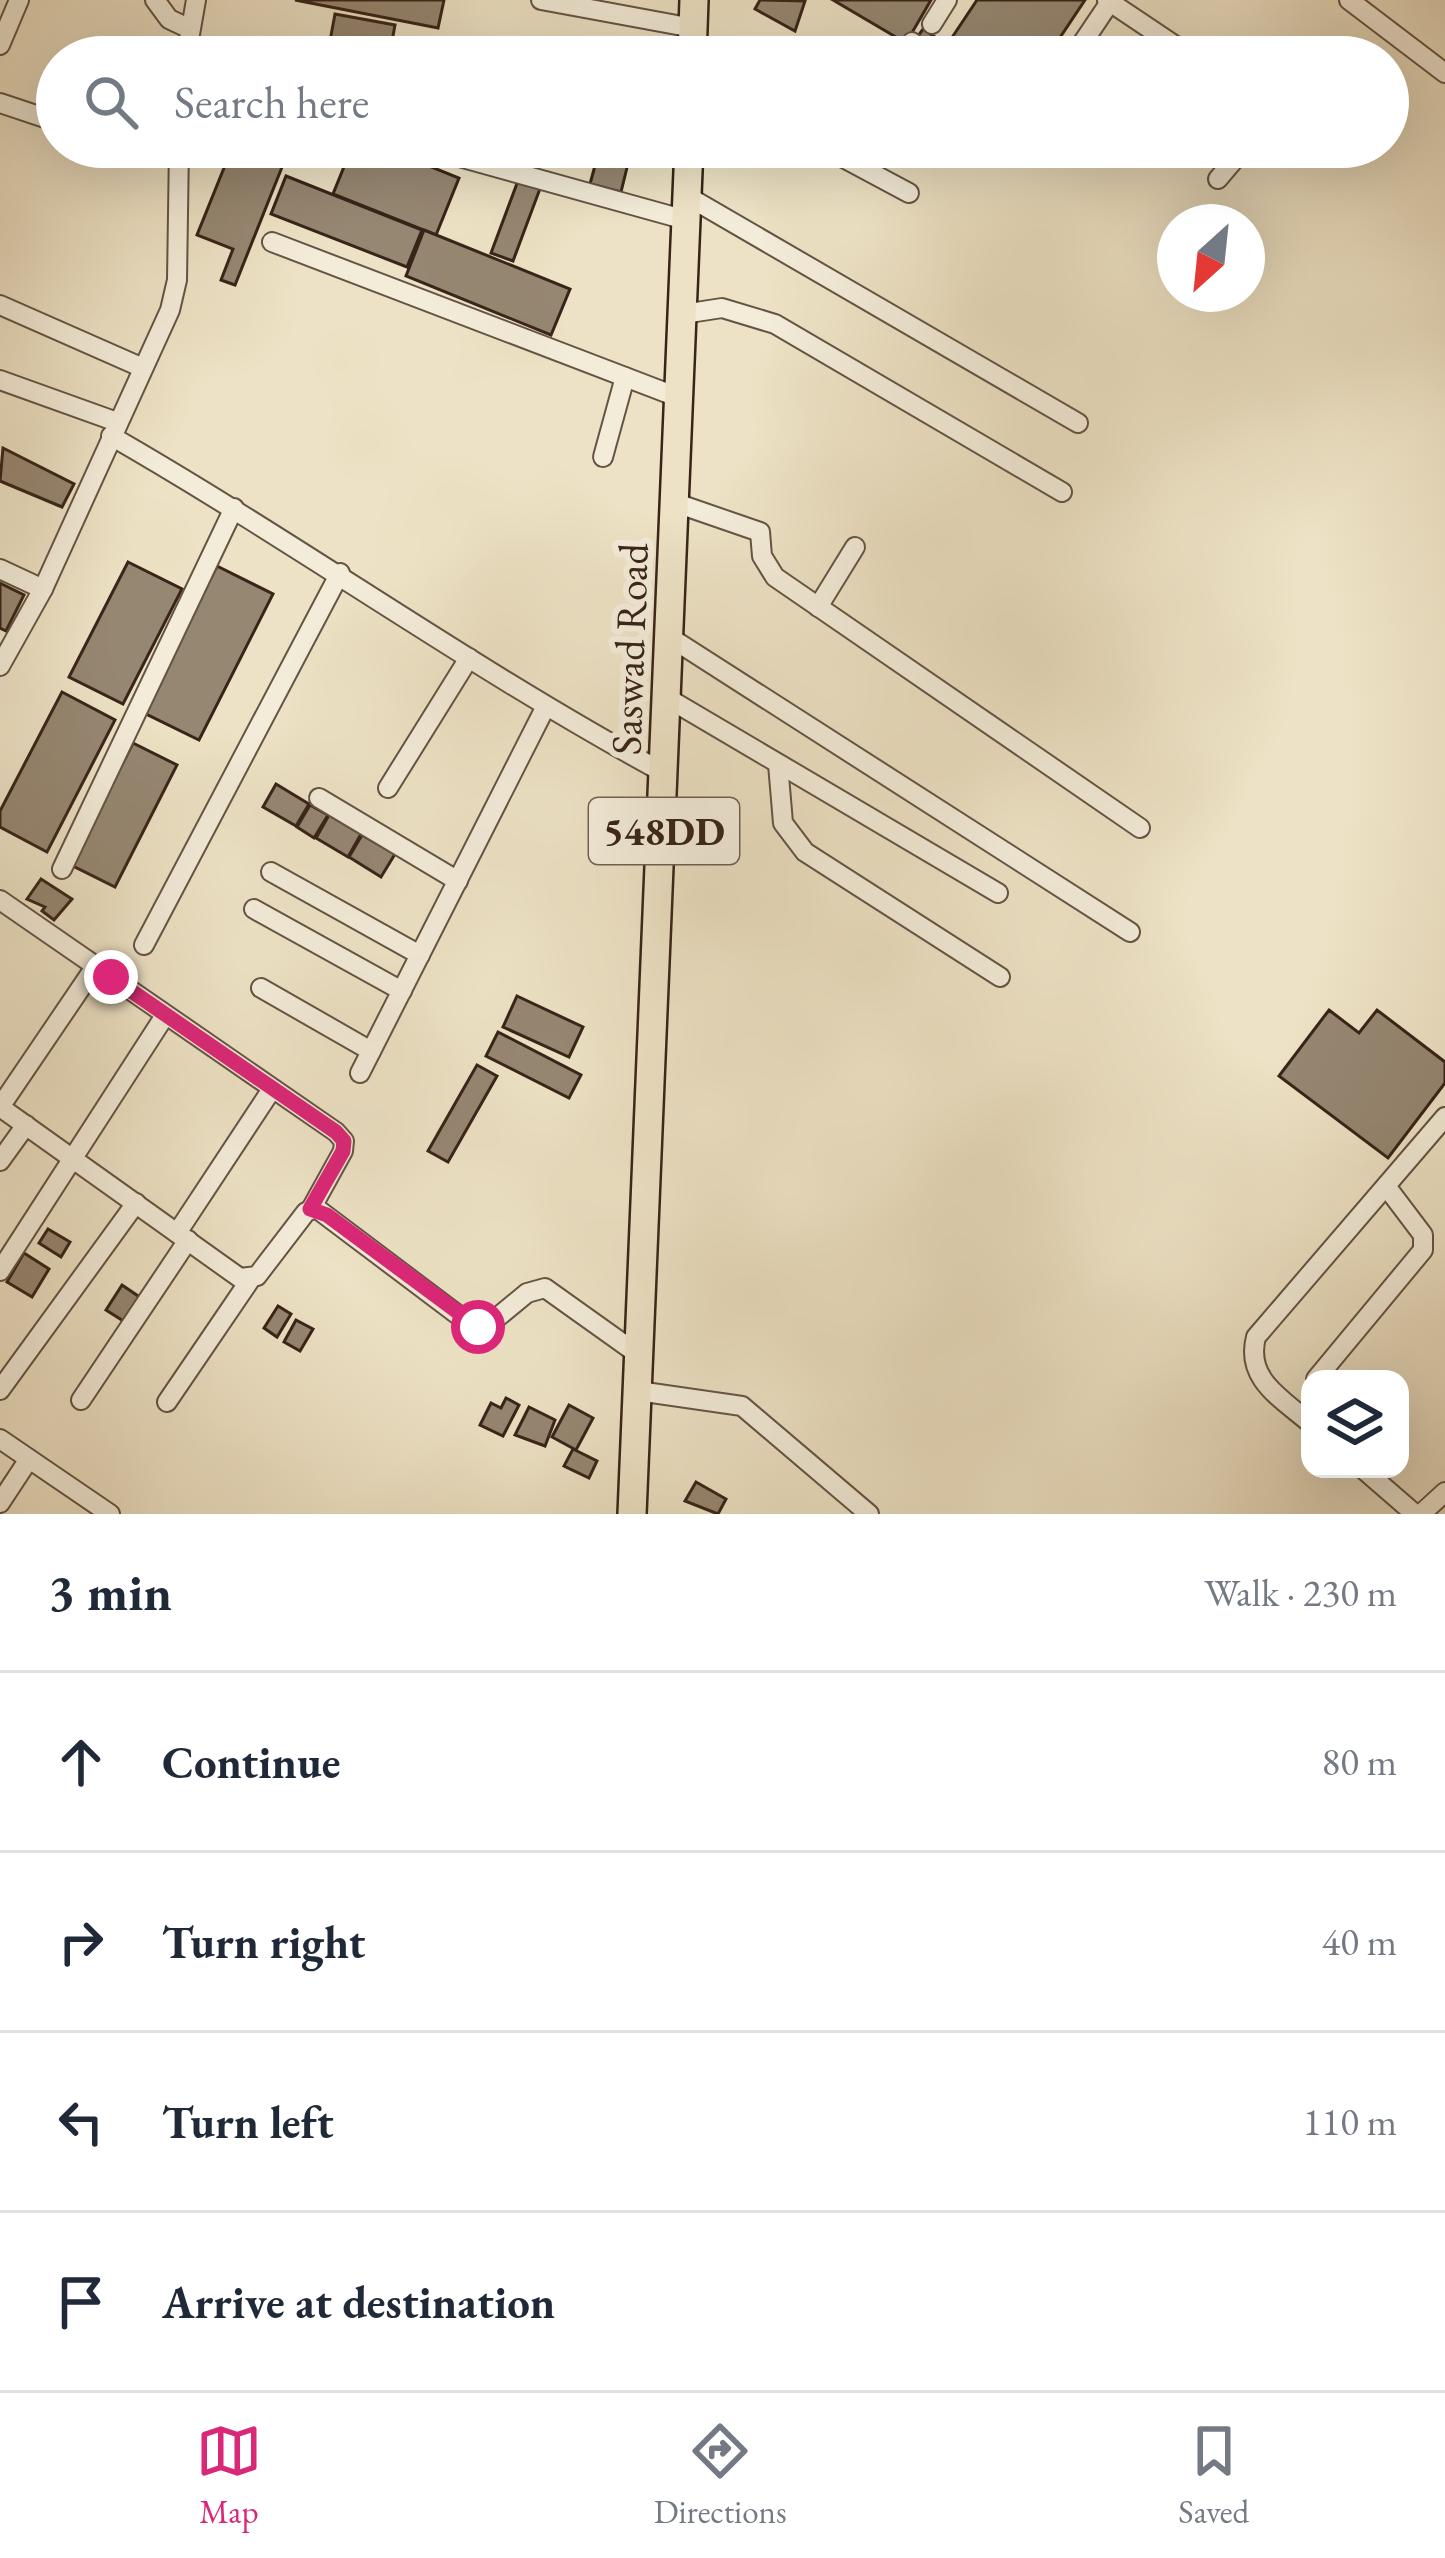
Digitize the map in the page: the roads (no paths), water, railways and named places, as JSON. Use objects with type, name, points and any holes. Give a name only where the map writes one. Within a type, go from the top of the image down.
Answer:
[{"type":"highway","name":"Saswad Road","points":[[632,1514],[688,168]]},
{"type":"street","points":[[0,46],[19,0]]},
{"type":"street","points":[[155,0],[170,19],[188,28]]},
{"type":"street","points":[[187,36],[196,0]]},
{"type":"street","points":[[542,0],[693,28]]},
{"type":"street","points":[[932,23],[947,0]]},
{"type":"street","points":[[1349,0],[1396,36]]},
{"type":"street","points":[[1086,36],[1108,1],[1160,36]]},
{"type":"street","points":[[1409,46],[1445,73]]},
{"type":"street","points":[[0,103],[36,115]]},
{"type":"street","points":[[0,666],[43,589],[175,293],[178,168]]},
{"type":"street","points":[[514,168],[687,208],[1078,424]]},
{"type":"street","points":[[863,168],[909,193]]},
{"type":"street","points":[[1218,179],[1227,168]]},
{"type":"street","points":[[272,242],[680,398]]},
{"type":"street","points":[[0,305],[143,368]]},
{"type":"street","points":[[683,314],[722,308],[775,324],[1062,492]]},
{"type":"street","points":[[603,457],[625,377]]},
{"type":"street","points":[[0,380],[114,429],[545,708],[666,774]]},
{"type":"street","points":[[676,502],[760,532],[766,567],[1140,828]]},
{"type":"street","points":[[62,869],[234,508]]},
{"type":"street","points":[[818,607],[855,547]]},
{"type":"street","points":[[0,569],[43,589]]},
{"type":"street","points":[[144,946],[340,573]]},
{"type":"street","points":[[671,638],[1130,932]]},
{"type":"street","points":[[388,788],[469,658]]},
{"type":"street","points":[[669,699],[998,893]]},
{"type":"street","points":[[360,1073],[545,708]]},
{"type":"street","points":[[778,764],[784,823],[805,852],[1000,977]]},
{"type":"street","points":[[319,798],[458,881]]},
{"type":"street","points":[[271,872],[420,955]]},
{"type":"street","points":[[0,900],[344,1141],[310,1209],[250,1280],[167,1402]]},
{"type":"street","points":[[254,909],[402,991]]},
{"type":"street","points":[[95,967],[0,1107],[250,1280]]},
{"type":"street","points":[[261,988],[371,1051]]},
{"type":"street","points":[[0,1271],[164,1017]]},
{"type":"street","points":[[81,1400],[270,1092]]},
{"type":"street","points":[[1301,1415],[1259,1378],[1250,1358],[1256,1337],[1445,1117]]},
{"type":"street","points":[[0,1162],[26,1125]]},
{"type":"street","points":[[1323,1370],[1423,1250],[1424,1234],[1386,1186]]},
{"type":"street","points":[[0,1390],[136,1204]]},
{"type":"street","points":[[310,1209],[327,1215],[470,1324],[487,1326],[526,1293],[544,1288],[639,1354]]},
{"type":"street","points":[[638,1391],[742,1406],[869,1514]]},
{"type":"street","points":[[1292,1407],[1301,1397]]},
{"type":"street","points":[[0,1439],[110,1514]]},
{"type":"street","points":[[0,1503],[29,1459]]},
{"type":"street","points":[[1374,1478],[1418,1514],[1445,1492]]}]
